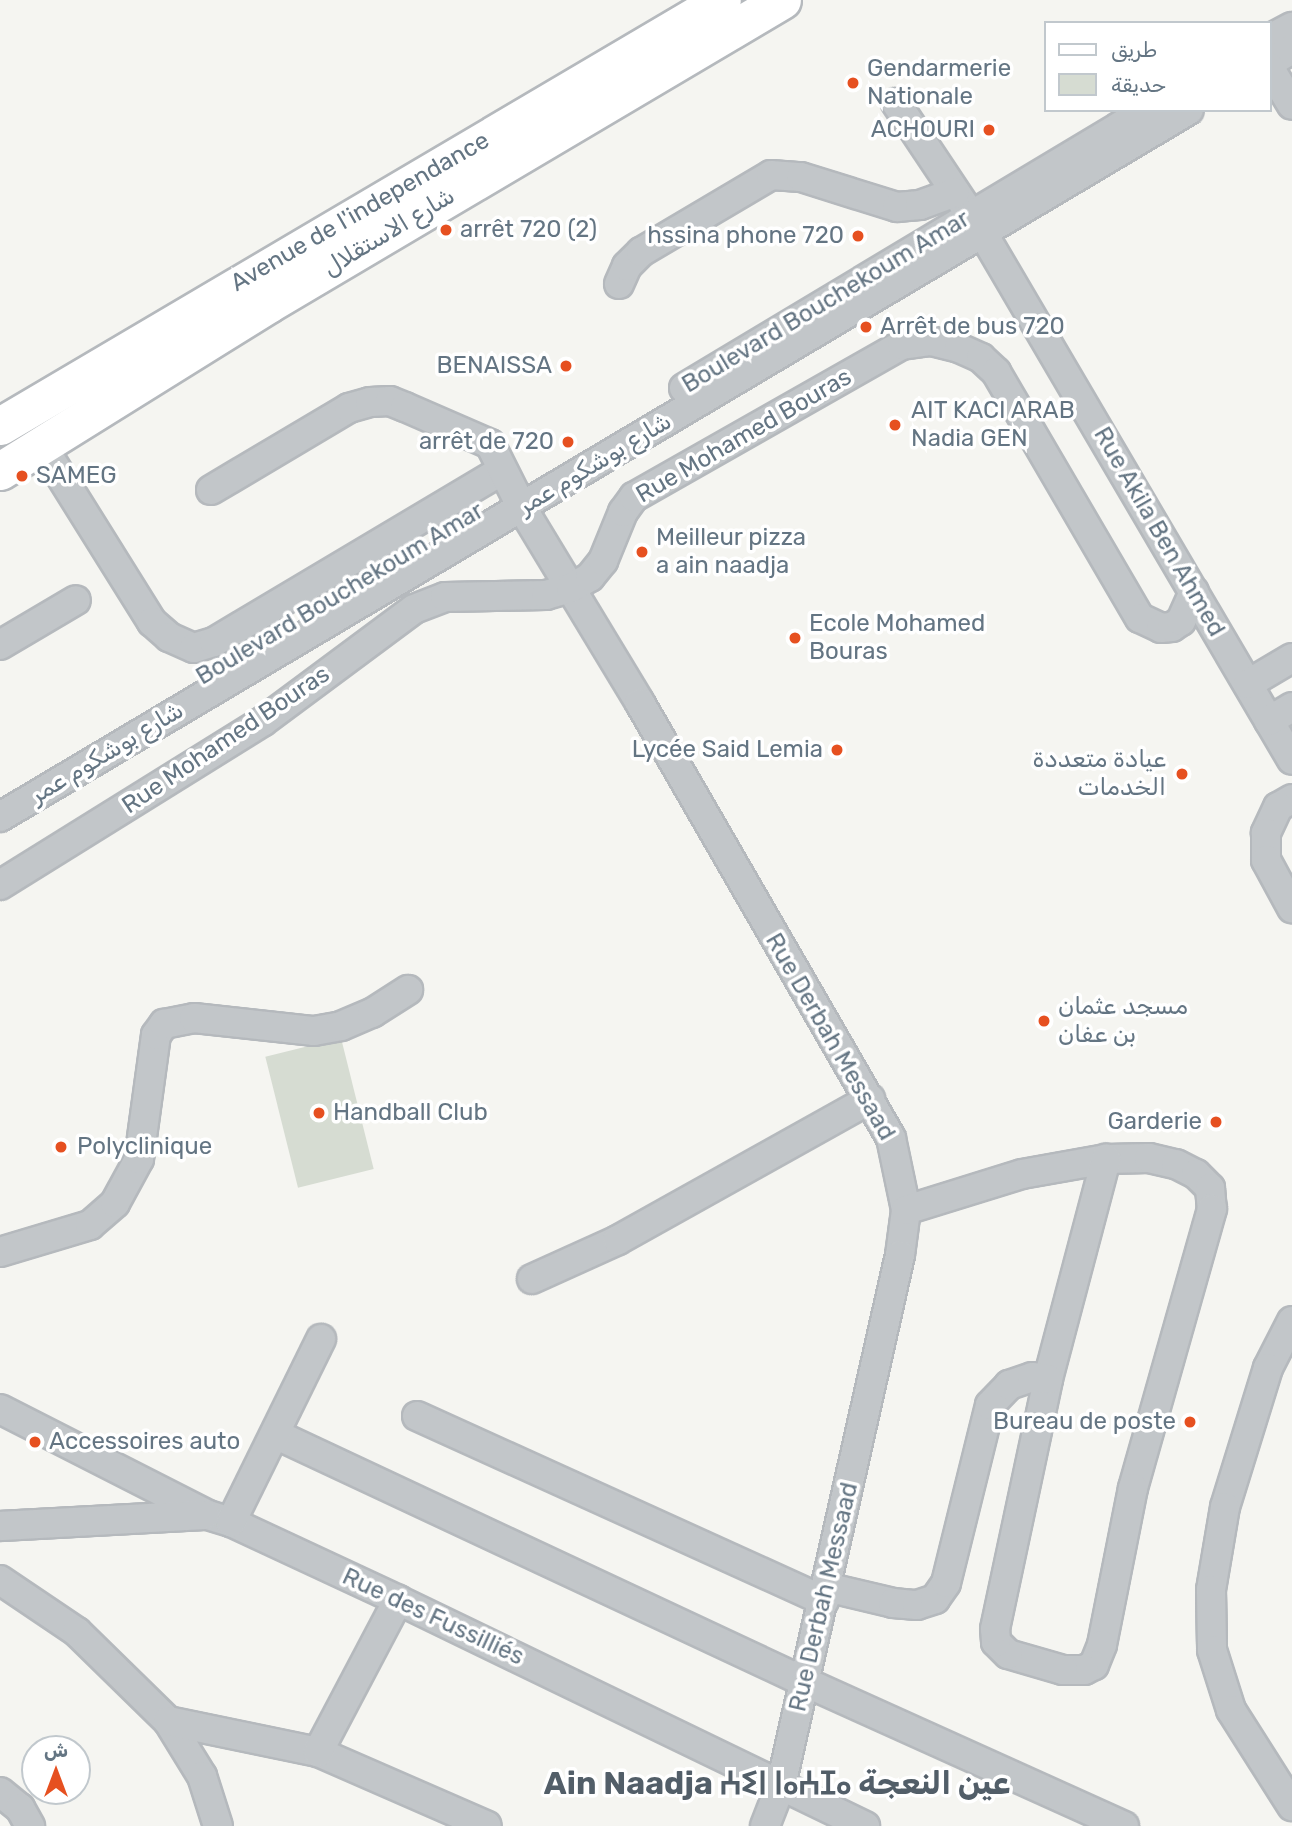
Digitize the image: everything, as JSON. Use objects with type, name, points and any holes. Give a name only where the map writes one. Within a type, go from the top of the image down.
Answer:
[{"type":"main road","name":"Avenue de l'independance","points":[[0,426],[722,0]]},
{"type":"main road","name":"شارع الاستقلال","points":[[0,471],[268,304],[782,0]]},
{"type":"street","points":[[1271,38],[1292,27]]},
{"type":"street","points":[[1271,64],[1292,49]]},
{"type":"street","points":[[1271,68],[1292,105]]},
{"type":"street","name":"Rue Akila Ben Ahmed","points":[[896,103],[969,213],[1248,684],[1281,714],[1292,760]]},
{"type":"street","name":"Boulevard Bouchekoum Amar","points":[[969,213],[1144,112]]},
{"type":"street","name":"شارع بوشكوم عمر","points":[[0,817],[513,489],[969,213],[1185,112]]},
{"type":"street","points":[[620,285],[628,266],[641,253],[771,175],[801,177],[897,207],[920,205],[969,213]]},
{"type":"street","name":"Rue Mohamed Bouras","points":[[0,885],[262,722],[414,609],[445,597],[546,594],[571,589],[590,578],[603,561],[623,512],[634,497],[902,345],[931,341],[959,348],[981,358],[996,372],[1140,618],[1161,628],[1172,626],[1181,621],[1194,592]]},
{"type":"street","name":"Rue Derbah Messaad","points":[[211,490],[349,408],[370,402],[390,401],[490,444],[513,489],[891,1138],[906,1210],[900,1255],[781,1785],[765,1826]]},
{"type":"street","points":[[42,446],[152,622],[170,637],[194,648],[214,642],[513,489]]},
{"type":"street","name":"Boulevard Bouchekoum Amar","points":[[0,795],[513,489]]},
{"type":"street","points":[[0,645],[76,600]]},
{"type":"street","points":[[1248,684],[1292,658]]},
{"type":"street","points":[[1292,799],[1278,807],[1266,833],[1266,860],[1292,908]]},
{"type":"street","points":[[0,1252],[90,1225],[115,1203],[139,1159],[156,1035],[164,1024],[194,1018],[314,1031],[341,1026],[372,1013],[408,990]]},
{"type":"street","points":[[532,1279],[618,1240],[870,1098]]},
{"type":"street","points":[[906,1210],[1022,1174],[1106,1159],[1149,1158],[1176,1164],[1196,1174],[1210,1188],[1212,1209],[1133,1488],[1099,1657],[1094,1665],[1084,1670],[1063,1670],[1031,1662],[1007,1654],[996,1642],[998,1605],[1048,1379],[1106,1159]]},
{"type":"street","points":[[1292,1321],[1268,1368],[1225,1507],[1211,1590],[1212,1650],[1231,1710],[1292,1806]]},
{"type":"street","points":[[0,1526],[219,1518],[275,1434],[321,1339]]},
{"type":"street","points":[[417,1416],[825,1594],[917,1605],[935,1599],[946,1583],[990,1405],[1009,1385],[1032,1377],[1048,1379]]},
{"type":"street","name":"Rue des Fussilliés","points":[[0,1409],[219,1518],[398,1600],[865,1826]]},
{"type":"street","points":[[275,1434],[805,1682],[1124,1826]]},
{"type":"street","points":[[0,1580],[77,1632],[168,1721],[202,1776],[218,1826]]},
{"type":"street","points":[[318,1752],[398,1600]]},
{"type":"street","points":[[168,1721],[318,1752],[487,1826]]},
{"type":"street","points":[[0,1791],[20,1808],[30,1826]]},
{"type":"green space","name":"Handball Club","points":[[341,1038],[374,1169],[298,1188],[265,1057]]},
{"type":"place","name":"Gendarmerie Nationale","points":[[853,83]]},
{"type":"place","name":"ACHOURI","points":[[989,130]]},
{"type":"place","name":"arrêt 720 (2)","points":[[446,230]]},
{"type":"place","name":"hssina phone 720","points":[[858,236]]},
{"type":"place","name":"Arrêt de bus 720","points":[[866,327]]},
{"type":"place","name":"BENAISSA","points":[[566,366]]},
{"type":"place","name":"AIT KACI ARAB Nadia GEN","points":[[895,425]]},
{"type":"place","name":"arrêt de 720","points":[[568,442]]},
{"type":"place","name":"SAMEG","points":[[22,476]]},
{"type":"place","name":"Meilleur pizza a ain naadja","points":[[642,552]]},
{"type":"place","name":"Ecole Mohamed Bouras","points":[[795,638]]},
{"type":"place","name":"Lycée Said Lemia","points":[[837,750]]},
{"type":"place","name":"عيادة متعددة الخدمات","points":[[1182,774]]},
{"type":"place","name":"مسجد عثمان بن عفان","points":[[1044,1021]]},
{"type":"place","name":"Handball Club","points":[[319,1113]]},
{"type":"place","name":"Garderie","points":[[1216,1122]]},
{"type":"place","name":"Polyclinique","points":[[61,1147]]},
{"type":"place","name":"Bureau de poste","points":[[1190,1422]]},
{"type":"place","name":"Accessoires auto","points":[[35,1442]]},
{"type":"district","name":"Ain Naadja ⵄⵉⵏ ⵏⴰⵄⵊⴰ عين النعجة","points":[[777,1783]]}]
